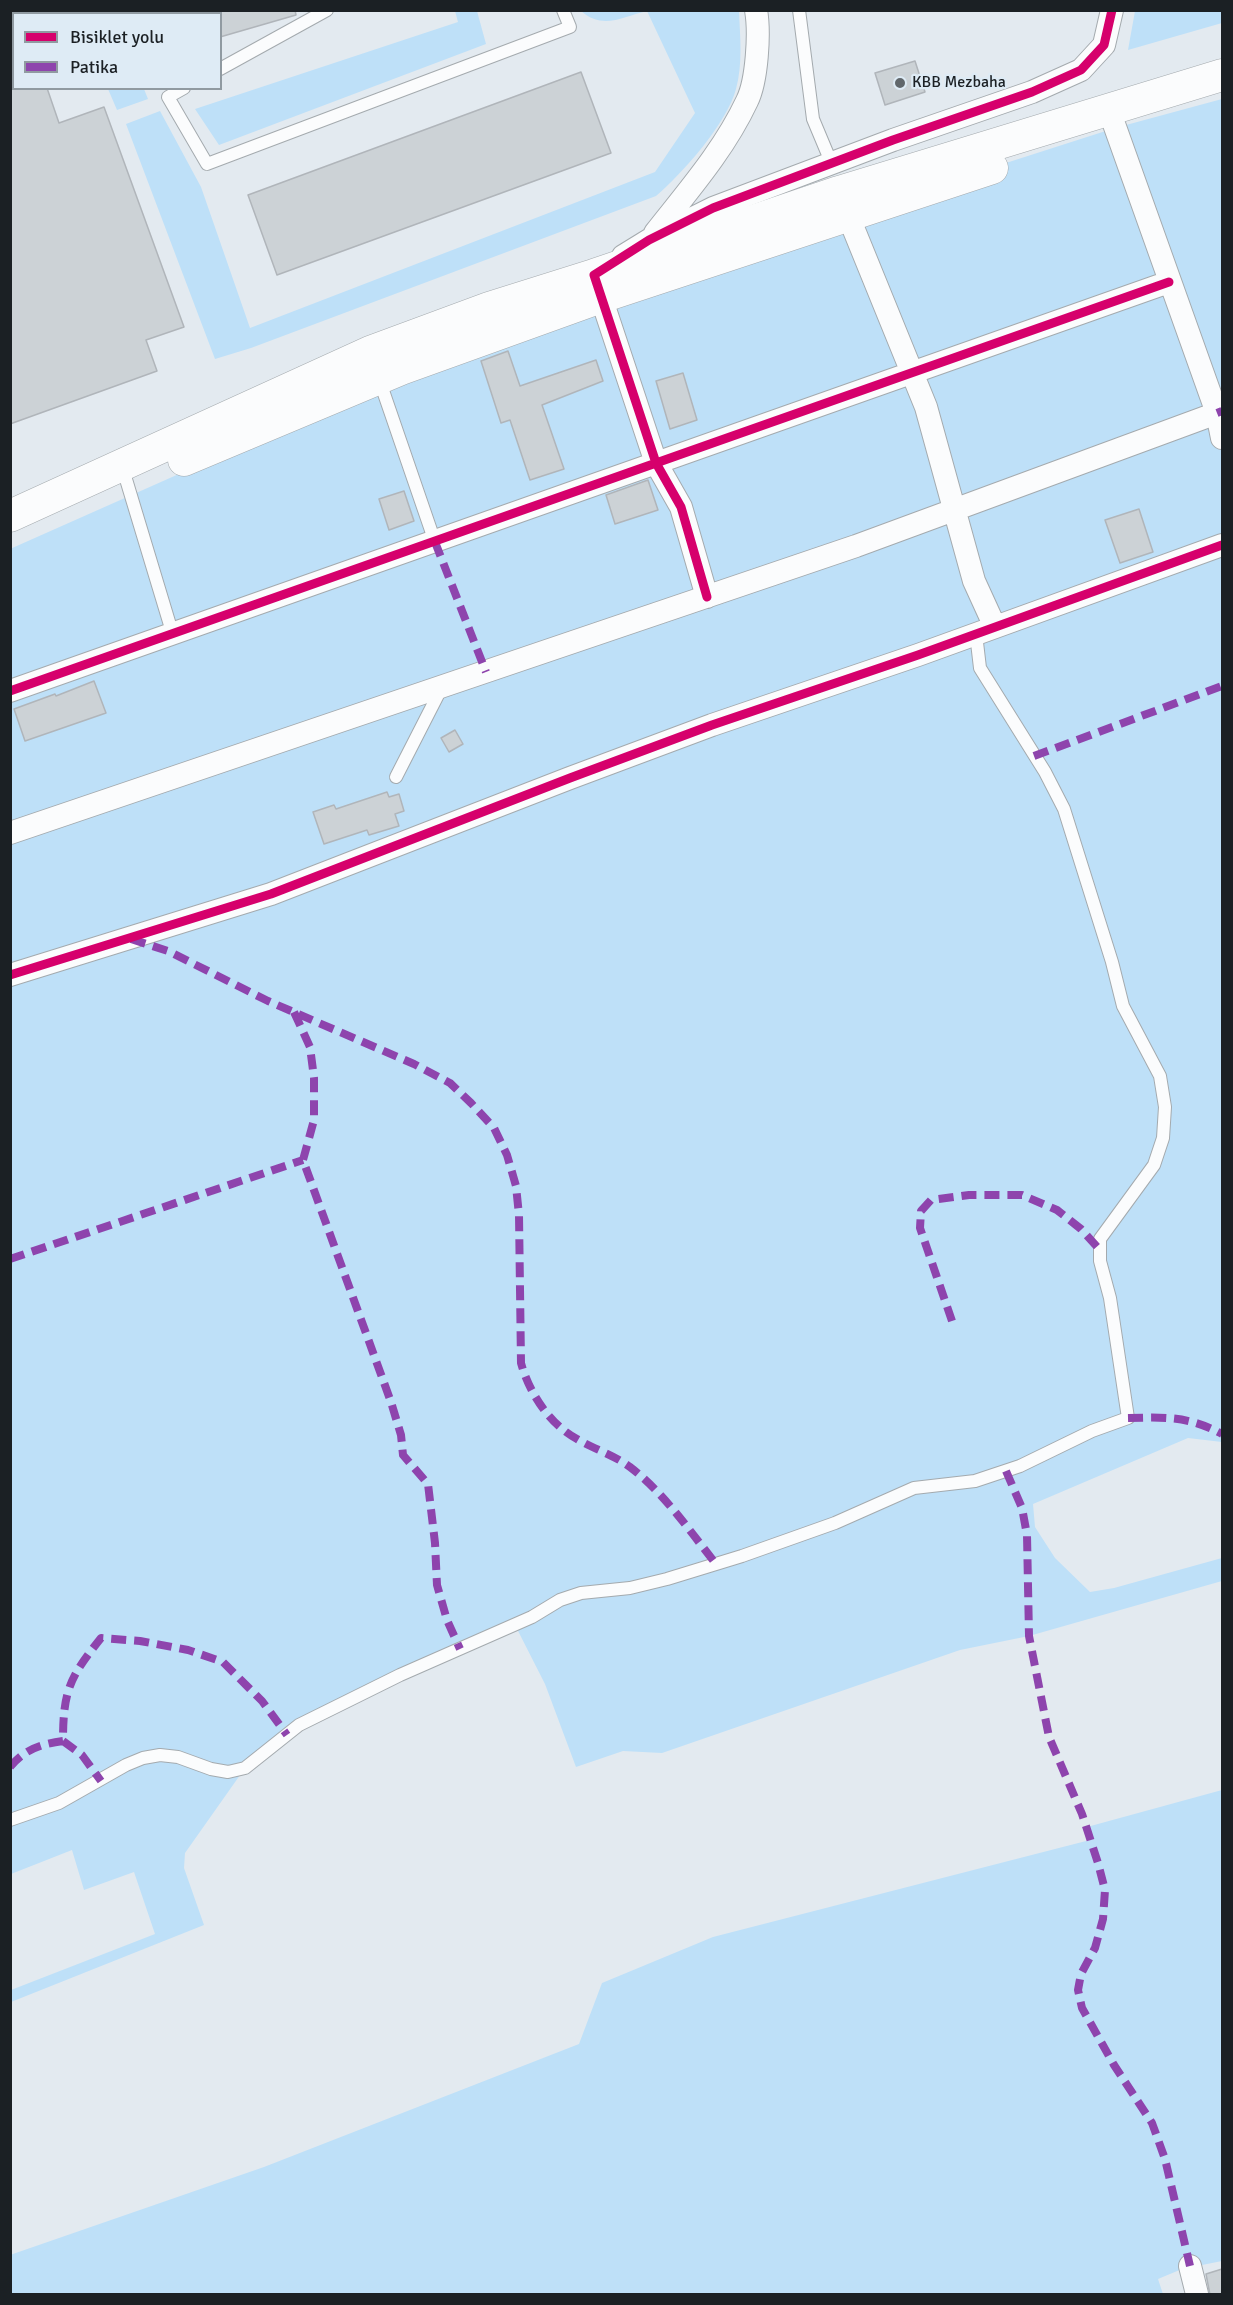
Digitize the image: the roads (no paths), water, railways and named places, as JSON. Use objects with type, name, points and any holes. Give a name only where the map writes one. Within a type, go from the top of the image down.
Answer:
[{"type":"main road","points":[[10,516],[125,475],[375,365],[489,308],[598,286],[843,203],[1112,119],[1222,75]]},
{"type":"main road","points":[[1112,119],[1222,96]]},
{"type":"main road","points":[[10,536],[125,475]]},
{"type":"street","points":[[707,597],[681,507],[656,463],[598,286],[649,240],[709,166],[748,99],[759,31],[756,10]]},
{"type":"street","points":[[649,240],[713,208],[831,162],[1032,92],[1081,70],[1104,45],[1113,10]]},
{"type":"street","points":[[1112,119],[1216,413],[1222,438]]},
{"type":"street","points":[[843,203],[926,407],[974,581],[985,631]]},
{"type":"street","points":[[10,691],[435,543],[913,371],[1169,282]]},
{"type":"street","points":[[10,833],[707,597],[953,510],[1216,413]]},
{"type":"street","points":[[10,975],[271,894],[712,725],[1222,546]]},
{"type":"street","points":[[1190,2266],[1197,2295]]},
{"type":"lane","points":[[222,68],[327,10]]},
{"type":"lane","points":[[180,90],[168,97],[207,164],[570,27],[563,10]]},
{"type":"lane","points":[[799,10],[813,119],[831,162]]},
{"type":"lane","points":[[375,365],[435,543]]},
{"type":"lane","points":[[125,475],[173,635]]},
{"type":"lane","points":[[10,1820],[59,1803],[126,1765],[143,1758],[160,1755],[178,1757],[211,1769],[228,1772],[245,1768],[299,1725],[400,1675],[532,1617],[561,1600],[581,1593],[630,1588],[742,1556],[835,1523],[914,1488],[975,1481],[1020,1466],[1092,1431],[1128,1419],[1110,1298],[1100,1261],[1100,1239],[1154,1165],[1163,1138],[1166,1107],[1160,1076],[1123,1006],[1112,962],[1064,808],[980,668],[985,631]]},
{"type":"lane","points":[[396,777],[443,686]]},
{"type":"place","name":"KBB Mezbaha","points":[[900,83]]}]
